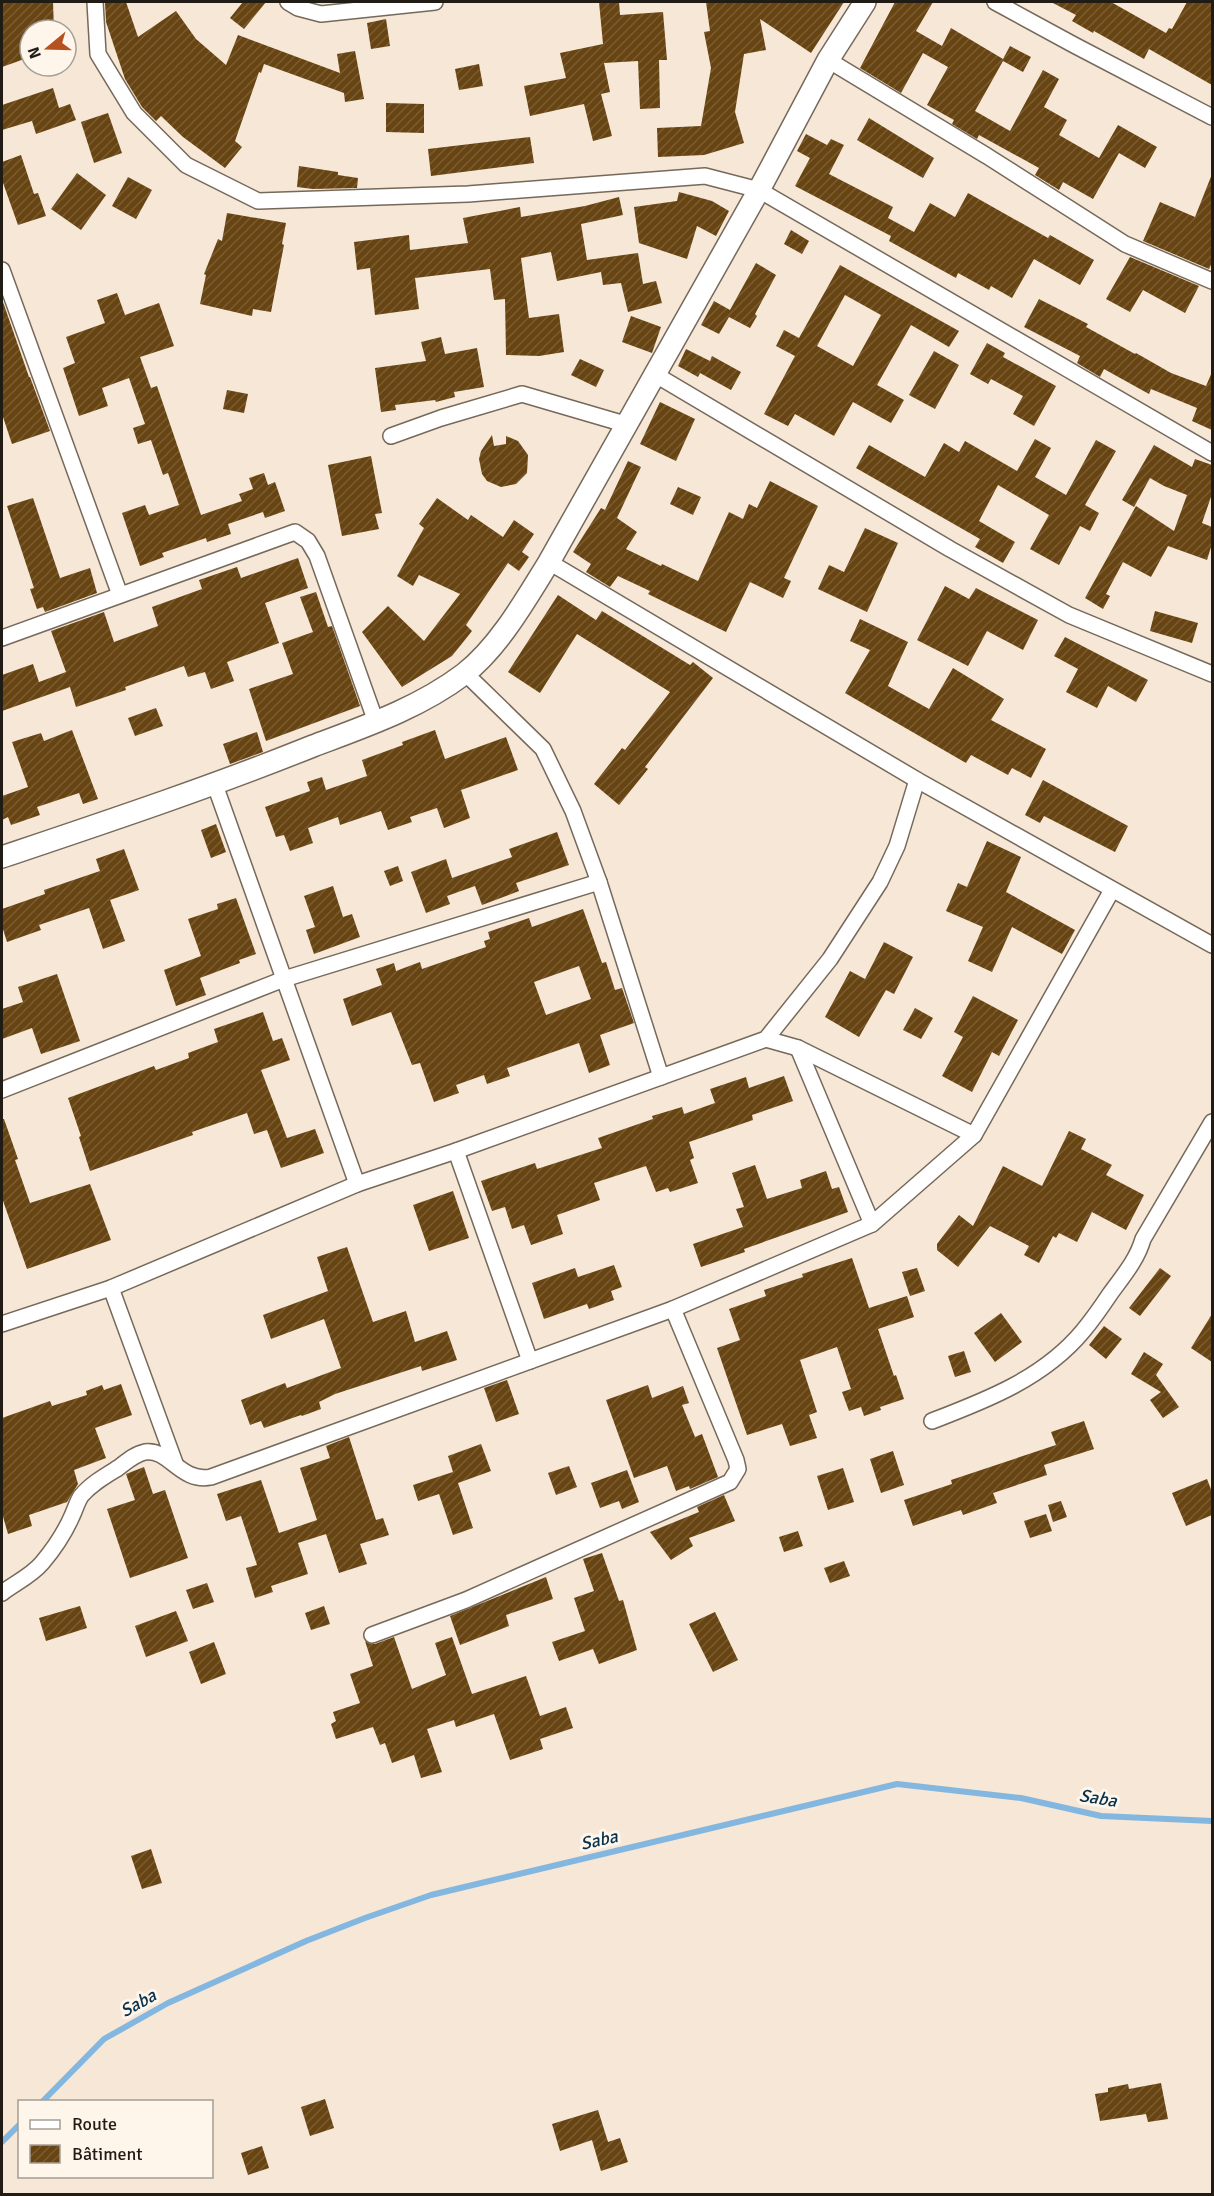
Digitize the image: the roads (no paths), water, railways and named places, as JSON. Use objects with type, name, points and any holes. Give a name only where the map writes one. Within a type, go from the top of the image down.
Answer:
[{"type":"street","points":[[95,2],[98,54],[134,113],[186,165],[258,201],[468,194],[705,176],[759,190],[1212,453]]},
{"type":"street","points":[[288,2],[297,8],[321,14],[435,2]]},
{"type":"street","points":[[2,857],[215,785],[417,705],[465,673],[488,651],[518,611],[549,562],[759,190],[828,60],[865,2]]},
{"type":"street","points":[[995,2],[1212,117]]},
{"type":"street","points":[[828,60],[987,156],[1125,244],[1212,281]]},
{"type":"street","points":[[2,270],[120,595]]},
{"type":"street","points":[[656,375],[950,549],[1070,615],[1212,674]]},
{"type":"street","points":[[391,436],[441,418],[522,394],[628,425]]},
{"type":"street","points":[[2,638],[295,532],[308,541],[317,556],[376,722]]},
{"type":"street","points":[[549,562],[917,780],[1212,945]]},
{"type":"street","points":[[465,673],[543,748],[573,811],[599,882],[661,1077]]},
{"type":"street","points":[[2,1324],[111,1288],[357,1184],[456,1151],[766,1039],[830,959],[880,882],[897,846],[917,780]]},
{"type":"street","points":[[215,785],[357,1184]]},
{"type":"street","points":[[2,1090],[284,979],[599,882]]},
{"type":"street","points":[[111,1288],[175,1463],[184,1473],[202,1479],[673,1309],[872,1224],[974,1135],[1112,890]]},
{"type":"street","points":[[766,1039],[798,1048],[974,1135]]},
{"type":"street","points":[[798,1048],[872,1224]]},
{"type":"street","points":[[932,1421],[989,1399],[1028,1379],[1083,1332],[1136,1259],[1143,1239],[1212,1122]]},
{"type":"street","points":[[456,1151],[530,1360]]},
{"type":"street","points":[[372,1635],[466,1600],[730,1482],[738,1469],[736,1460],[673,1309]]},
{"type":"street","points":[[2,1593],[40,1564],[71,1518],[80,1497],[89,1487],[135,1456],[145,1452],[152,1452],[175,1463]]},
{"type":"waterway","name":"Saba","points":[[44,2100],[104,2039],[168,2003],[306,1941],[431,1895],[897,1784],[1021,1798],[1101,1816],[1212,1821]]},
{"type":"waterway","name":"Saba","points":[[2,2142],[18,2126]]}]
